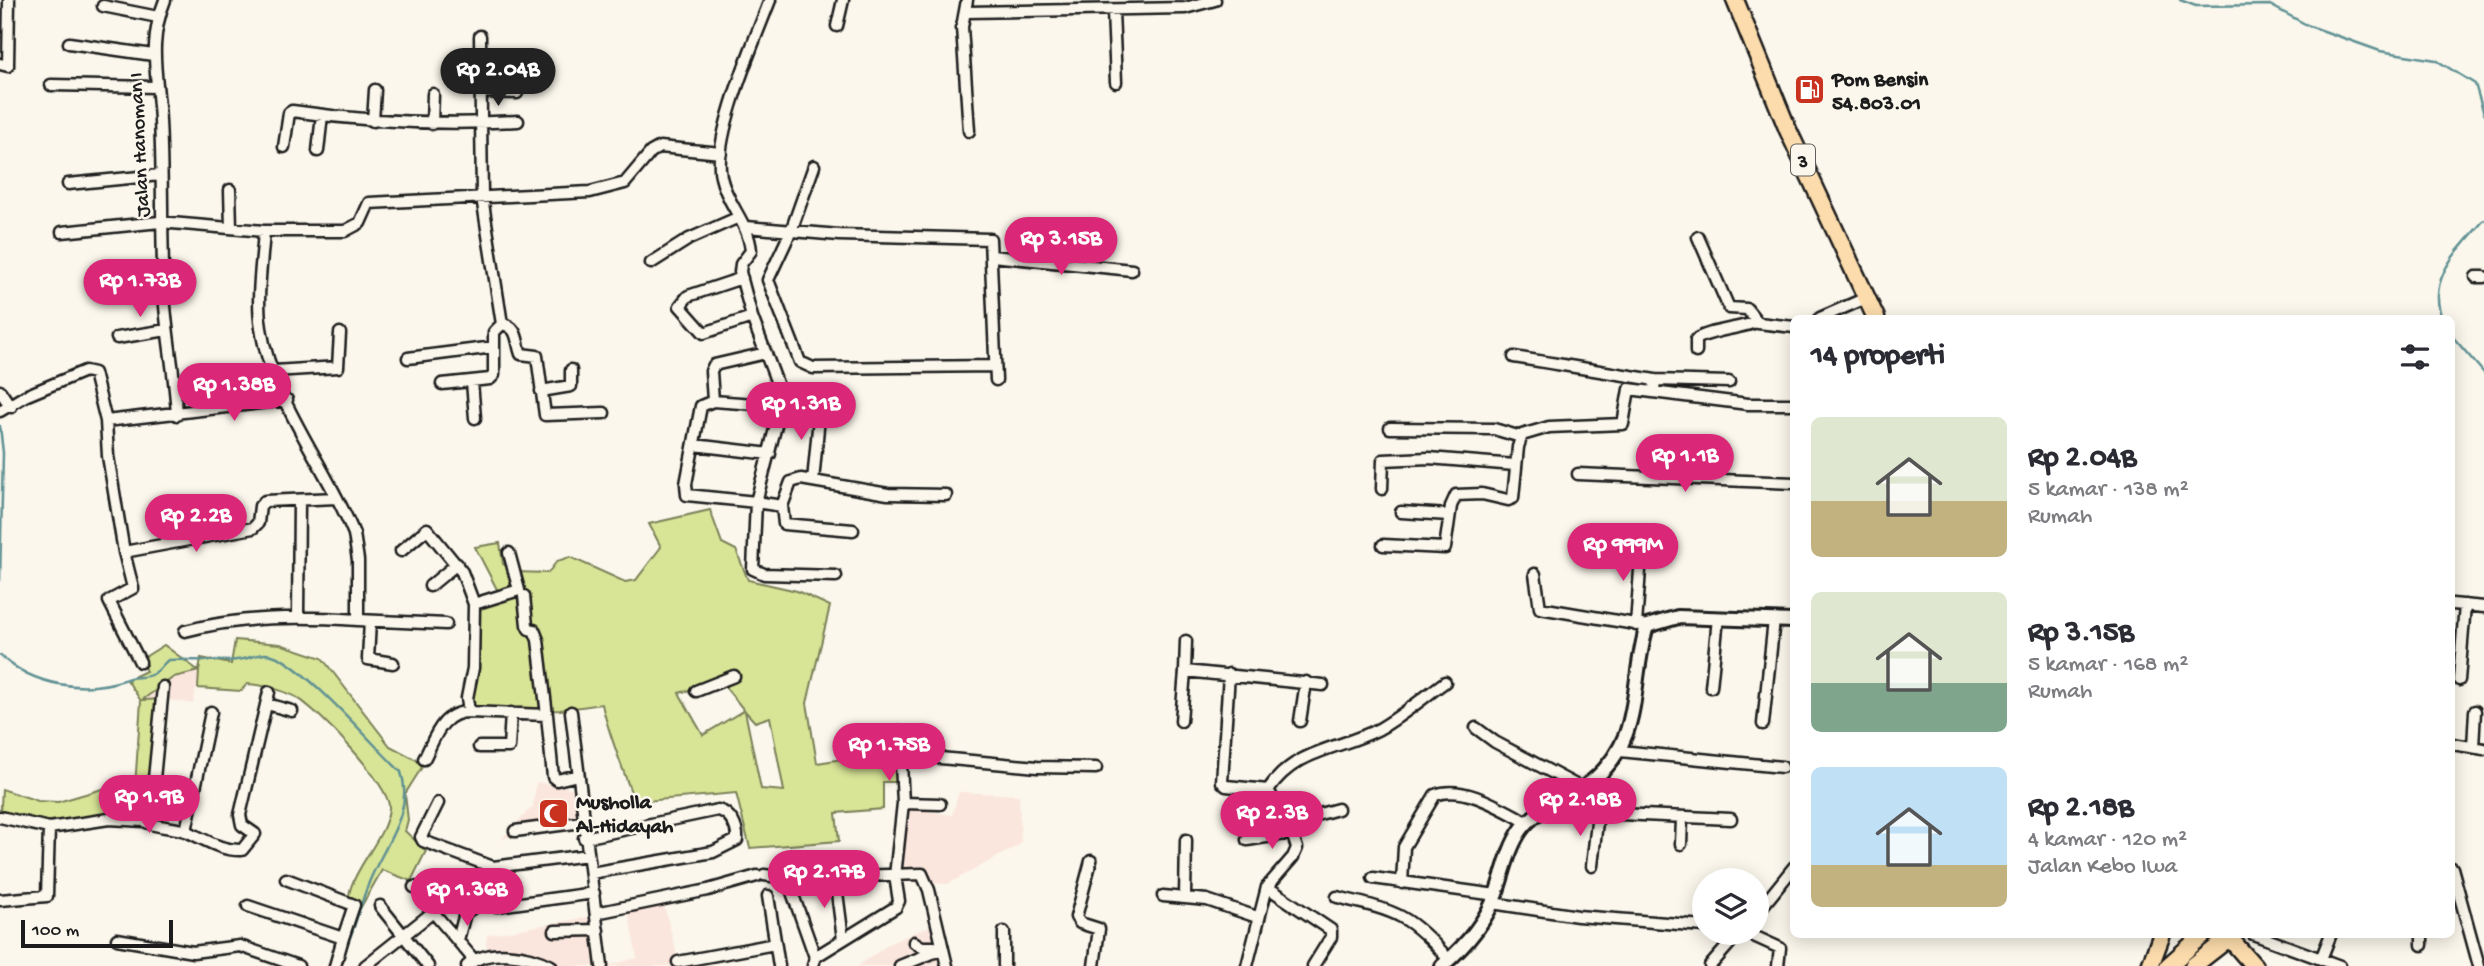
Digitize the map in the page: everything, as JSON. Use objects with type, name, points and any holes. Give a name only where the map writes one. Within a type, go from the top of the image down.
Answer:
[{"type":"highway","name":"3","points":[[1735,0],[1788,130],[1874,315]]},
{"type":"highway","points":[[2150,966],[2160,938]]},
{"type":"highway","points":[[2168,966],[2200,938]]},
{"type":"highway","points":[[2193,966],[2225,938]]},
{"type":"highway","points":[[2229,938],[2254,966]]},
{"type":"street","points":[[0,64],[8,66],[9,0]]},
{"type":"street","name":"Jalan Hanoman I","points":[[165,0],[158,18],[153,55],[157,87],[160,222],[167,330],[177,415]]},
{"type":"street","points":[[770,0],[730,110],[721,153],[721,179],[739,217],[747,227],[751,251],[741,264],[742,278],[752,317],[778,386],[781,406],[756,502],[753,569],[764,574],[836,576]]},
{"type":"street","points":[[836,26],[843,0]]},
{"type":"street","points":[[967,0],[967,12],[962,27],[969,131]]},
{"type":"street","points":[[967,12],[1185,8],[1215,0]]},
{"type":"street","points":[[103,5],[158,18]]},
{"type":"street","points":[[1113,11],[1116,82]]},
{"type":"street","points":[[480,36],[482,197],[502,324]]},
{"type":"street","points":[[69,43],[153,55]]},
{"type":"street","points":[[51,85],[157,87]]},
{"type":"street","points":[[373,121],[375,90]]},
{"type":"street","points":[[480,92],[517,93]]},
{"type":"street","points":[[432,124],[433,94]]},
{"type":"street","points":[[284,147],[290,111],[373,121],[432,124],[518,121]]},
{"type":"street","points":[[318,151],[322,115]]},
{"type":"street","points":[[62,232],[160,222],[264,230],[352,230],[360,223],[369,203],[570,194],[618,187],[629,180],[651,152],[660,146],[721,153]]},
{"type":"street","points":[[814,166],[791,231],[768,284],[804,365],[813,368],[902,370],[995,366]]},
{"type":"street","points":[[68,184],[160,175]]},
{"type":"street","points":[[230,190],[231,228]]},
{"type":"street","points":[[651,263],[689,239],[739,217]]},
{"type":"street","points":[[747,227],[985,238],[992,242],[996,380]]},
{"type":"street","points":[[264,230],[259,312],[263,341],[274,372],[337,498],[357,546],[358,620]]},
{"type":"street","points":[[1698,237],[1729,308],[1747,309],[1756,322]]},
{"type":"street","points":[[992,256],[1132,270]]},
{"type":"street","points":[[742,278],[688,296],[680,306],[704,333],[752,317]]},
{"type":"street","points":[[1827,315],[1866,298]]},
{"type":"street","points":[[1696,352],[1696,340],[1704,334],[1729,332],[1756,322],[1790,326]]},
{"type":"street","points":[[442,384],[472,382],[495,375],[494,332],[502,324]]},
{"type":"street","points":[[502,324],[509,326],[517,334],[521,354],[537,356],[543,410],[548,416],[604,412]]},
{"type":"street","points":[[117,338],[167,330]]},
{"type":"street","points":[[274,372],[338,367],[340,333]]},
{"type":"street","points":[[408,358],[494,346]]},
{"type":"street","points":[[713,401],[711,371],[714,365],[766,353]]},
{"type":"street","points":[[1514,357],[1748,404],[1790,404]]},
{"type":"street","points":[[541,391],[571,386],[571,370]]},
{"type":"street","points":[[0,391],[6,409],[25,396],[92,371],[97,377],[106,421],[109,468],[133,588],[109,601],[140,662]]},
{"type":"street","points":[[472,382],[475,418]]},
{"type":"street","points":[[1383,545],[1445,548],[1454,498],[1461,493],[1513,498],[1515,465],[1521,437],[1530,431],[1549,427],[1623,424],[1629,389],[1655,385],[1729,383]]},
{"type":"street","points":[[106,421],[177,415],[287,400]]},
{"type":"street","points":[[781,406],[713,401],[701,406],[687,495],[782,506]]},
{"type":"street","points":[[813,481],[820,407]]},
{"type":"street","points":[[1390,428],[1494,429],[1521,437]]},
{"type":"street","points":[[694,445],[769,454]]},
{"type":"street","points":[[1382,489],[1383,460],[1429,458],[1515,465]]},
{"type":"street","points":[[1578,474],[1790,483]]},
{"type":"street","points":[[853,530],[784,524],[782,506],[791,482],[813,481],[888,494],[946,495]]},
{"type":"street","points":[[124,552],[253,528],[258,523],[261,503],[337,498]]},
{"type":"street","points":[[298,616],[299,501]]},
{"type":"street","points":[[1401,512],[1449,515]]},
{"type":"street","points":[[401,551],[427,529],[457,564],[474,604],[473,668],[467,698],[469,712]]},
{"type":"street","points":[[1337,897],[1385,909],[1416,924],[1446,963],[1494,899],[1509,853],[1527,822],[1583,789],[1620,751],[1631,721],[1642,625],[1643,542]]},
{"type":"street","points":[[474,604],[518,591],[509,553]]},
{"type":"street","points":[[430,586],[457,564]]},
{"type":"street","points":[[1535,574],[1540,608],[1642,625],[1678,617],[1790,621]]},
{"type":"street","points":[[524,596],[527,625],[534,630],[538,640],[552,777],[557,780],[579,775]]},
{"type":"street","points":[[2455,604],[2484,607]]},
{"type":"street","points":[[2459,680],[2465,605]]},
{"type":"street","points":[[185,631],[234,621],[298,616],[446,624]]},
{"type":"street","points":[[1711,687],[1718,618]]},
{"type":"street","points":[[1763,724],[1774,620]]},
{"type":"street","points":[[370,621],[368,659],[393,663]]},
{"type":"street","points":[[1181,721],[1186,641]]},
{"type":"street","points":[[1185,671],[1323,685]]},
{"type":"street","points":[[1229,674],[1222,782],[1226,786],[1268,790]]},
{"type":"street","points":[[696,691],[734,676]]},
{"type":"street","points":[[1268,790],[1279,774],[1297,760],[1377,730],[1445,681]]},
{"type":"street","points":[[1300,720],[1306,682]]},
{"type":"street","points":[[144,821],[153,789],[163,687]]},
{"type":"street","points":[[0,817],[49,828],[109,819],[144,821],[162,828],[186,831],[212,845],[242,850],[255,837],[254,831],[240,821],[269,692]]},
{"type":"street","points":[[267,704],[292,711]]},
{"type":"street","points":[[2455,745],[2480,751],[2475,711]]},
{"type":"street","points":[[186,831],[211,712]]},
{"type":"street","points":[[571,712],[582,822],[594,893],[602,966]]},
{"type":"street","points":[[424,759],[444,721],[459,713],[547,715]]},
{"type":"street","points":[[479,747],[509,747],[511,713]]},
{"type":"street","points":[[1476,728],[1505,748],[1583,789]]},
{"type":"street","points":[[787,878],[814,961],[843,939],[898,905],[895,876],[905,759],[900,732]]},
{"type":"street","points":[[849,736],[877,737],[890,757],[905,759],[1096,768]]},
{"type":"street","points":[[1620,751],[1782,767]]},
{"type":"street","points":[[1247,966],[1267,887],[1296,853],[1289,828],[1268,790]]},
{"type":"street","points":[[1402,883],[1404,847],[1435,795],[1467,795],[1496,805],[1527,822]]},
{"type":"street","points":[[1572,797],[1598,813],[1682,819],[1731,819]]},
{"type":"street","points":[[438,803],[422,839],[493,867],[588,855]]},
{"type":"street","points":[[903,803],[940,804]]},
{"type":"street","points":[[1247,840],[1289,828],[1338,809]]},
{"type":"street","points":[[584,838],[718,810],[730,817],[738,833],[737,841],[713,852],[591,873]]},
{"type":"street","points":[[1592,866],[1598,813]]},
{"type":"street","points":[[1681,844],[1682,819]]},
{"type":"street","points":[[515,831],[582,822]]},
{"type":"street","points":[[0,900],[47,896],[49,828]]},
{"type":"street","points":[[1185,896],[1186,840]]},
{"type":"street","points":[[1091,860],[1076,917],[1080,923],[1099,929],[1094,966]]},
{"type":"street","points":[[1769,898],[1790,872]]},
{"type":"street","points":[[596,912],[708,890],[761,875],[787,878],[922,874],[929,890],[947,966]]},
{"type":"street","points":[[835,877],[843,939]]},
{"type":"street","points":[[1373,878],[1592,917],[1692,925]]},
{"type":"street","points":[[286,879],[354,905],[335,966]]},
{"type":"street","points":[[2455,879],[2479,966]]},
{"type":"street","points":[[414,887],[478,904],[508,905],[594,893]]},
{"type":"street","points":[[1267,887],[1331,930],[1331,937],[1313,966]]},
{"type":"street","points":[[425,891],[426,900],[458,940],[471,963],[494,955],[551,966]]},
{"type":"street","points":[[768,896],[779,966]]},
{"type":"street","points":[[1163,896],[1185,896],[1235,908],[1257,918]]},
{"type":"street","points":[[458,940],[465,913],[478,904]]},
{"type":"street","points":[[248,906],[343,938]]},
{"type":"street","points":[[380,906],[428,966]]},
{"type":"street","points":[[371,964],[402,934],[435,914]]},
{"type":"street","points":[[555,931],[598,930]]},
{"type":"street","points":[[1004,932],[1004,966]]},
{"type":"street","points":[[2264,938],[2340,966]]},
{"type":"street","points":[[2322,959],[2330,938]]},
{"type":"street","points":[[117,939],[193,952],[240,946],[298,966]]},
{"type":"street","points":[[914,942],[929,949],[942,947]]},
{"type":"street","points":[[1769,943],[1780,948],[1778,966]]},
{"type":"street","points":[[678,962],[775,944]]},
{"type":"street","points":[[1710,966],[1728,945]]},
{"type":"street","points":[[900,966],[942,947]]},
{"type":"shaded area","points":[[200,671],[193,704],[164,699],[141,701],[174,677]]},
{"type":"shaded area","points":[[536,782],[582,790],[575,800],[579,824],[501,839],[533,806]]},
{"type":"shaded area","points":[[959,792],[1019,795],[1021,844],[948,884],[899,882],[904,808],[952,815]]},
{"type":"shaded area","points":[[664,905],[680,966],[606,966],[637,958],[627,906]]},
{"type":"shaded area","points":[[599,915],[605,966],[540,966],[492,961],[486,944],[487,935]]},
{"type":"shaded area","points":[[934,924],[946,962],[932,966],[858,966],[890,943]]},
{"type":"green space","points":[[710,510],[722,543],[736,550],[748,580],[797,591],[830,606],[807,703],[817,763],[887,752],[906,754],[901,782],[883,782],[883,809],[836,813],[839,841],[750,848],[736,793],[634,802],[602,704],[560,710],[467,715],[473,603],[501,597],[475,547],[500,543],[503,564],[515,572],[548,573],[557,561],[570,557],[625,582],[636,580],[661,547],[649,524]],"holes":[[[721,682],[744,710],[703,735],[679,693]],[[745,711],[755,722],[770,717],[784,791],[761,789]]]},
{"type":"green space","points":[[235,640],[280,644],[322,658],[390,746],[424,764],[405,794],[408,820],[405,831],[426,851],[411,881],[382,870],[353,921],[346,919],[351,887],[387,819],[387,798],[379,783],[334,730],[294,696],[283,691],[247,684],[241,691],[198,688],[201,658],[231,664]]},
{"type":"green space","points":[[164,645],[199,671],[174,677],[142,700],[164,699],[165,712],[149,829],[129,822],[52,830],[0,822],[2,789],[38,801],[58,802],[109,787],[135,786],[141,701],[127,680],[146,671],[140,660]]},
{"type":"waterway","points":[[2180,0],[2196,6],[2270,5],[2307,25],[2380,51],[2436,60],[2475,84],[2484,114]]},
{"type":"waterway","points":[[2441,315],[2438,289],[2442,277],[2456,253],[2484,220]]},
{"type":"waterway","points":[[2455,339],[2484,373]]},
{"type":"waterway","points":[[0,426],[3,453],[0,580]]},
{"type":"waterway","points":[[0,655],[28,674],[60,684],[77,686],[111,684],[150,676],[168,660],[225,661],[263,654],[275,656],[304,675],[401,772],[404,787],[404,802],[395,830],[368,885],[344,952]]},
{"type":"place","name":"Pom Bensin 54.803.01","points":[[1809,90]]},
{"type":"place","name":"Musholla Al-Hidayah","points":[[553,813]]}]
